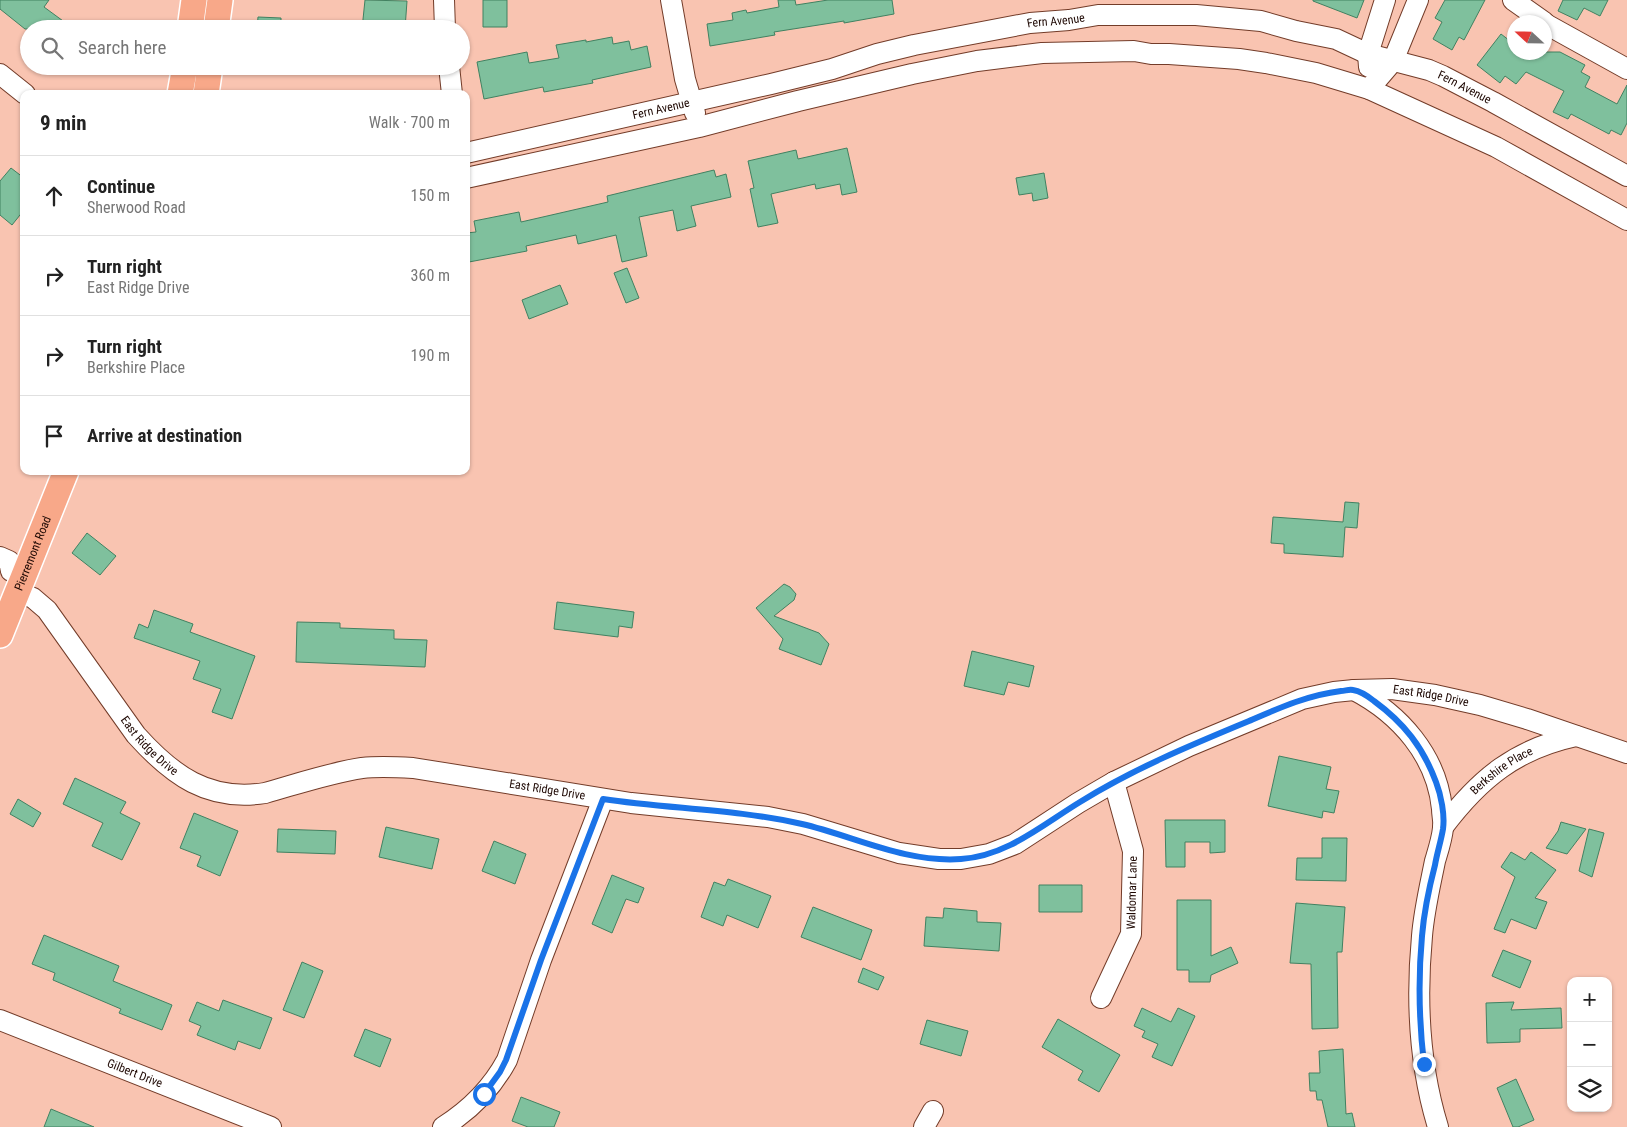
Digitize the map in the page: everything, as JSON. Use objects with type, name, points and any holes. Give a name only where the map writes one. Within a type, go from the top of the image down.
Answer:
[{"type":"main road","points":[[191,20],[194,0]]},
{"type":"main road","points":[[217,20],[220,0]]},
{"type":"main road","points":[[181,90],[183,75]]},
{"type":"main road","points":[[207,90],[209,75]]},
{"type":"main road","name":"Pierremont Road","points":[[0,635],[10,575],[64,475]]},
{"type":"street","points":[[444,0],[444,20]]},
{"type":"street","points":[[671,0],[674,24],[698,127]]},
{"type":"street","points":[[1369,89],[1368,54],[1385,0]]},
{"type":"street","points":[[1369,89],[1393,61],[1418,0]]},
{"type":"street","points":[[1513,0],[1540,14],[1554,30],[1627,69]]},
{"type":"street","name":"Fern Avenue","points":[[470,152],[832,69],[877,54],[914,45],[1030,23],[1069,20],[1098,15],[1196,15],[1261,21],[1296,31],[1336,39],[1368,54],[1429,70],[1566,141],[1627,176]]},
{"type":"street","points":[[470,174],[698,127],[912,74],[977,62],[1042,53],[1134,52],[1238,59],[1316,74],[1369,89],[1496,147],[1627,220]]},
{"type":"street","points":[[0,74],[20,90]]},
{"type":"street","points":[[450,75],[452,90]]},
{"type":"street","name":"East Ridge Drive","points":[[10,575],[47,610],[136,735],[151,751],[192,783],[206,789],[230,795],[253,795],[334,774],[379,767],[413,768],[631,803],[768,818],[803,824],[899,853],[939,859],[961,859],[988,854],[1015,844],[1114,782],[1190,746],[1302,699],[1354,690],[1392,689],[1435,694],[1527,719],[1627,753]]},
{"type":"street","name":"Berkshire Place","points":[[1354,690],[1369,697],[1392,714],[1411,735],[1419,746],[1437,785],[1441,799],[1443,827],[1422,935],[1419,987],[1424,1064],[1438,1127]]},
{"type":"street","name":"Berkshire Place","points":[[1443,827],[1463,801],[1499,768],[1527,752],[1576,736]]},
{"type":"street","name":"Waldomar Lane","points":[[1101,998],[1131,934],[1133,850],[1114,782]]},
{"type":"street","points":[[443,1127],[474,1104],[484,1094],[506,1060],[541,960],[603,799]]},
{"type":"street","name":"Gilbert Drive","points":[[0,1020],[271,1127]]},
{"type":"building","points":[[0,0],[49,0],[44,7],[62,20],[20,20],[20,25],[0,9]]},
{"type":"building","points":[[365,0],[407,1],[406,20],[363,20]]},
{"type":"building","points":[[483,0],[507,0],[507,27],[483,27]]},
{"type":"building","points":[[778,0],[795,0],[796,5],[828,0],[892,0],[894,14],[774,32],[775,35],[710,46],[707,24],[733,20],[732,13],[746,10],[747,13],[779,7]]},
{"type":"building","points":[[1313,0],[1364,0],[1357,18]]},
{"type":"building","points":[[1445,0],[1485,0],[1464,40],[1459,37],[1452,50],[1433,39],[1442,22],[1435,18]]},
{"type":"building","points":[[1563,0],[1608,0],[1600,16],[1584,8],[1577,20],[1558,11]]},
{"type":"building","points":[[258,17],[281,18],[281,20],[258,20]]},
{"type":"building","points":[[1501,34],[1507,39],[1507,60],[1552,60],[1552,52],[1560,52],[1585,65],[1581,72],[1590,77],[1585,87],[1617,104],[1627,85],[1627,123],[1621,135],[1611,130],[1609,134],[1571,114],[1568,119],[1553,112],[1564,91],[1526,72],[1516,84],[1505,76],[1500,83],[1477,65]]},
{"type":"building","points":[[612,37],[613,44],[629,41],[631,50],[647,46],[651,67],[592,80],[593,83],[544,92],[543,87],[484,99],[477,62],[527,52],[529,63],[559,58],[556,45]]},
{"type":"building","points":[[847,148],[857,192],[842,195],[840,184],[816,189],[815,184],[771,194],[778,223],[758,227],[750,189],[754,188],[748,161],[796,150],[798,159]]},
{"type":"building","points":[[11,168],[20,175],[20,215],[12,225],[0,215],[0,181]]},
{"type":"building","points":[[714,170],[716,177],[726,174],[731,197],[691,206],[696,226],[677,231],[673,210],[639,217],[647,256],[622,262],[616,235],[578,244],[576,235],[526,246],[527,251],[470,262],[470,233],[476,232],[474,221],[519,212],[521,222],[608,202],[607,196]]},
{"type":"building","points":[[1044,173],[1048,198],[1033,201],[1032,193],[1019,195],[1016,178]]},
{"type":"building","points":[[627,268],[639,298],[626,303],[614,273]]},
{"type":"building","points":[[560,285],[568,304],[529,319],[522,300]]},
{"type":"building","points":[[1345,502],[1359,503],[1357,528],[1345,527],[1343,557],[1284,553],[1284,544],[1271,543],[1273,517],[1343,522]]},
{"type":"building","points":[[87,533],[116,556],[100,575],[72,553]]},
{"type":"building","points":[[784,584],[790,587],[796,594],[794,600],[774,616],[819,633],[829,644],[821,665],[779,649],[783,639],[756,608]]},
{"type":"building","points":[[557,602],[634,612],[632,628],[619,626],[618,637],[554,629]]},
{"type":"building","points":[[154,610],[193,624],[190,632],[255,656],[232,719],[212,712],[221,689],[193,679],[200,661],[134,638],[139,624],[148,628]]},
{"type":"building","points":[[297,622],[340,623],[340,628],[394,630],[394,639],[427,640],[425,667],[296,662]]},
{"type":"building","points":[[972,651],[1034,666],[1029,687],[1008,682],[1004,695],[964,686]]},
{"type":"building","points":[[1279,756],[1331,767],[1326,789],[1339,791],[1334,813],[1323,811],[1322,818],[1268,806]]},
{"type":"building","points":[[75,778],[126,802],[120,813],[140,823],[122,860],[92,846],[103,823],[63,804]]},
{"type":"building","points":[[18,799],[41,813],[33,827],[10,814]]},
{"type":"building","points":[[194,813],[238,831],[220,876],[197,866],[201,856],[180,848]]},
{"type":"building","points":[[1165,820],[1225,820],[1225,852],[1210,853],[1210,842],[1185,842],[1185,867],[1166,867]]},
{"type":"building","points":[[1561,822],[1586,829],[1567,854],[1546,848],[1558,831]]},
{"type":"building","points":[[386,827],[439,839],[432,869],[379,857]]},
{"type":"building","points":[[278,829],[336,831],[335,854],[277,852]]},
{"type":"building","points":[[1589,829],[1604,833],[1592,877],[1579,871]]},
{"type":"building","points":[[1322,838],[1347,838],[1346,881],[1296,880],[1297,858],[1322,858]]},
{"type":"building","points":[[494,841],[526,854],[515,884],[482,871]]},
{"type":"building","points":[[1511,852],[1525,860],[1531,852],[1556,870],[1535,898],[1547,902],[1536,929],[1511,919],[1505,933],[1494,929],[1515,877],[1501,867]]},
{"type":"building","points":[[612,875],[644,888],[638,903],[626,899],[612,933],[592,924]]},
{"type":"building","points":[[728,879],[771,896],[758,928],[727,915],[723,926],[701,917],[714,882],[725,886]]},
{"type":"building","points":[[1039,885],[1082,885],[1082,912],[1039,912]]},
{"type":"building","points":[[1177,900],[1211,900],[1211,956],[1231,947],[1238,963],[1211,975],[1210,982],[1189,982],[1189,970],[1177,970]]},
{"type":"building","points":[[1296,903],[1345,907],[1342,952],[1337,952],[1338,1028],[1312,1029],[1311,964],[1290,963]]},
{"type":"building","points":[[813,907],[872,930],[861,960],[801,937]]},
{"type":"building","points":[[944,908],[977,911],[977,922],[1001,923],[999,951],[924,946],[926,917],[943,918]]},
{"type":"building","points":[[44,935],[119,966],[113,981],[172,1005],[162,1030],[119,1013],[121,1009],[53,980],[55,973],[32,964]]},
{"type":"building","points":[[1503,950],[1531,961],[1520,988],[1492,976]]},
{"type":"building","points":[[302,962],[323,971],[304,1018],[283,1010]]},
{"type":"building","points":[[863,968],[884,977],[878,990],[858,982]]},
{"type":"building","points":[[223,1000],[272,1018],[260,1049],[238,1041],[235,1050],[197,1035],[201,1026],[189,1021],[197,1002],[219,1011]]},
{"type":"building","points":[[1514,1002],[1511,1010],[1561,1008],[1562,1028],[1520,1029],[1520,1042],[1487,1043],[1486,1003]]},
{"type":"building","points":[[1142,1008],[1171,1022],[1178,1008],[1195,1016],[1172,1066],[1152,1057],[1158,1044],[1142,1037],[1145,1031],[1134,1026]]},
{"type":"building","points":[[1058,1019],[1120,1055],[1099,1092],[1078,1080],[1083,1071],[1042,1047]]},
{"type":"building","points":[[927,1020],[968,1031],[961,1056],[920,1044]]},
{"type":"building","points":[[365,1029],[391,1039],[380,1067],[354,1056]]},
{"type":"building","points":[[1343,1049],[1346,1114],[1352,1113],[1355,1127],[1328,1127],[1322,1100],[1317,1100],[1316,1091],[1310,1091],[1309,1073],[1320,1073],[1319,1051]]},
{"type":"building","points":[[1516,1079],[1534,1120],[1518,1127],[1513,1127],[1497,1088]]},
{"type":"building","points":[[521,1097],[560,1112],[554,1127],[528,1127],[512,1121]]},
{"type":"building","points":[[51,1109],[94,1127],[44,1127]]},
{"type":"route","points":[[484,1094],[506,1060],[541,960],[603,799],[768,818],[803,824],[899,853],[939,859],[975,857],[1015,844],[1114,782],[1190,746],[1302,699],[1354,690],[1369,697],[1392,714],[1411,735],[1426,759],[1441,799],[1443,827],[1431,879],[1422,935],[1419,1012],[1424,1064]]}]
